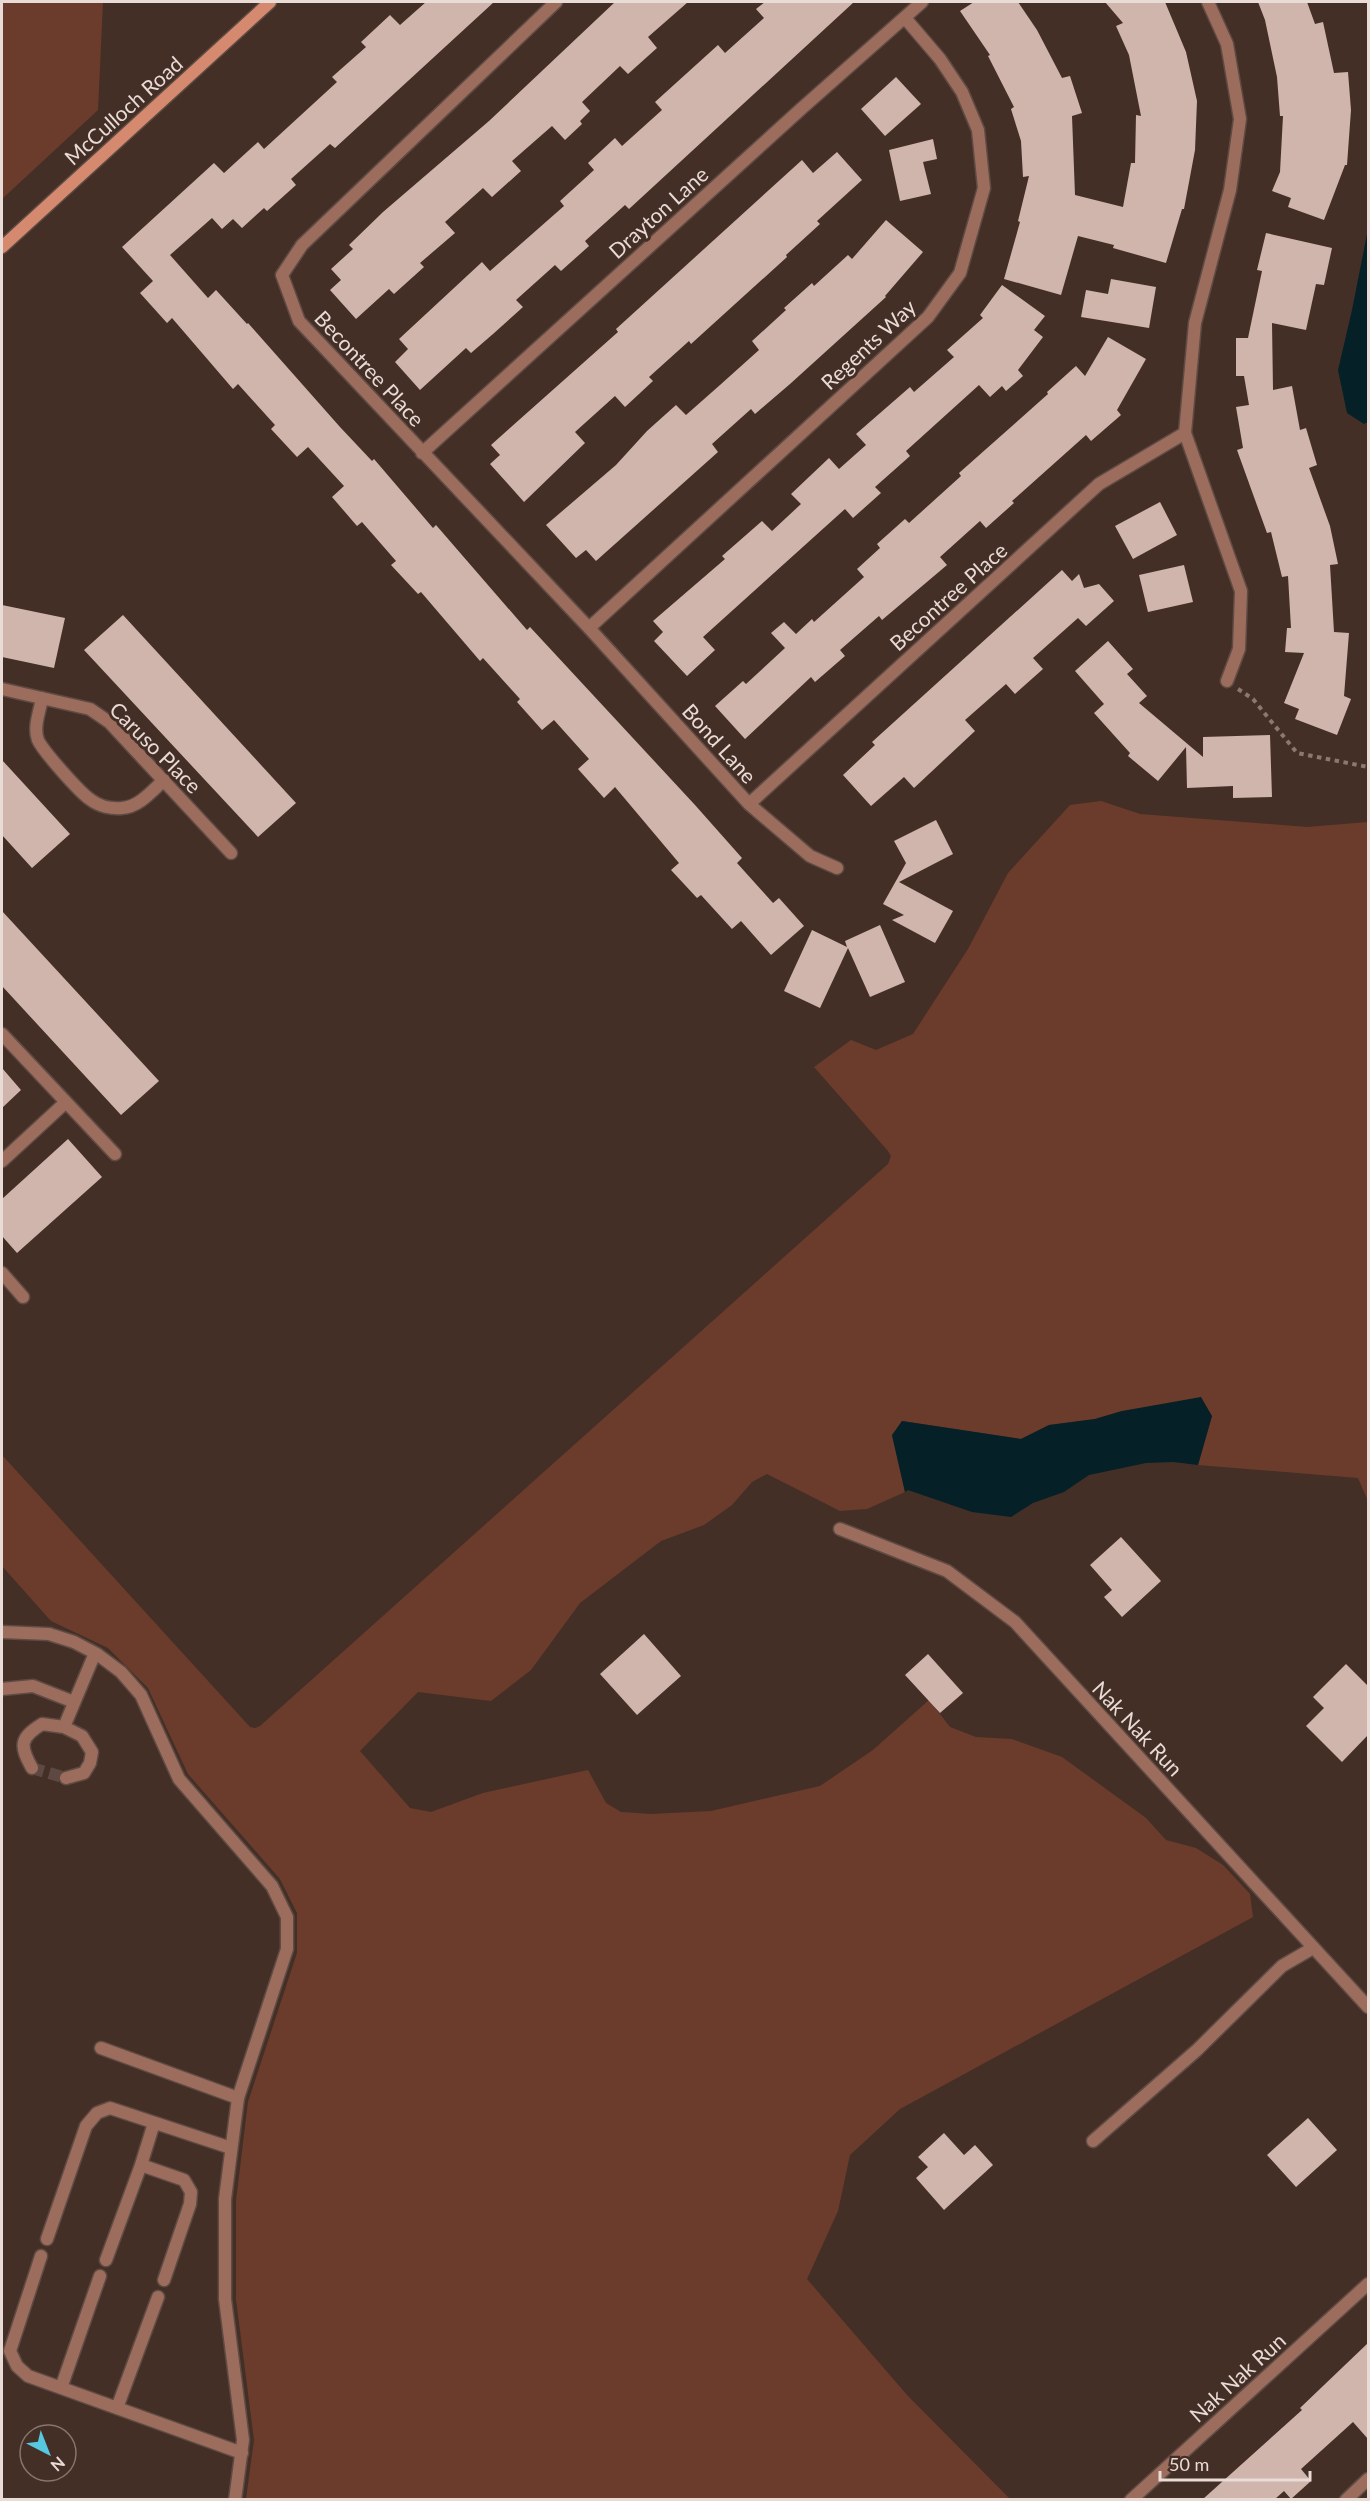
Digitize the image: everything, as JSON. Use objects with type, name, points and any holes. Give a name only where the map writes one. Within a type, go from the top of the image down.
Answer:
[{"type":"main road","name":"McCulloch Road","points":[[2,247],[270,2]]},
{"type":"street","name":"Becontree Place","points":[[556,2],[302,245],[282,275],[299,321],[589,628]]},
{"type":"street","name":"Drayton Lane","points":[[422,453],[922,2]]},
{"type":"street","points":[[1208,2],[1227,44],[1240,119],[1230,190],[1196,322],[1185,433],[1241,591],[1239,649],[1227,681]]},
{"type":"street","name":"Regents Way","points":[[589,628],[928,317],[960,273],[984,188],[978,130],[962,92],[940,59],[905,18]]},
{"type":"street","name":"Becontree Place","points":[[749,804],[1099,484],[1185,433]]},
{"type":"street","name":"Bond Lane","points":[[589,628],[749,804],[810,856],[837,868]]},
{"type":"street","name":"Caruso Place","points":[[2,689],[90,709],[109,722],[231,853]]},
{"type":"street","points":[[42,698],[37,724],[38,738],[90,799],[105,807],[123,808],[140,801],[164,780]]},
{"type":"street","points":[[2,1034],[115,1154]]},
{"type":"street","points":[[2,1161],[66,1102]]},
{"type":"street","points":[[2,1273],[23,1297]]},
{"type":"street","name":"Nak Nak Run","points":[[840,1529],[947,1571],[1015,1622],[1368,2007]]},
{"type":"street","points":[[2,1632],[49,1634],[74,1642],[120,1672],[141,1695],[179,1779],[272,1886],[287,1917],[286,1948],[237,2098],[225,2199],[225,2299],[243,2440],[235,2499]]},
{"type":"street","points":[[64,1727],[94,1653]]},
{"type":"street","points":[[2,1689],[33,1686],[74,1702]]},
{"type":"street","points":[[32,1768],[23,1752],[28,1733],[42,1724],[64,1727],[82,1736],[92,1752],[90,1763],[84,1773],[66,1778]]},
{"type":"street","points":[[1094,2141],[1197,2050],[1282,1966],[1314,1948]]},
{"type":"street","points":[[101,2048],[237,2098]]},
{"type":"street","points":[[47,2239],[86,2126],[97,2113],[110,2108],[231,2148]]},
{"type":"street","points":[[106,2260],[154,2123]]},
{"type":"street","points":[[141,2165],[184,2180],[191,2192],[190,2204],[164,2280]]},
{"type":"street","points":[[41,2256],[10,2351],[17,2366],[28,2376],[242,2453]]},
{"type":"street","points":[[61,2388],[100,2276]]},
{"type":"street","name":"Nak Nak Run","points":[[1131,2499],[1368,2284]]},
{"type":"street","points":[[117,2408],[158,2297]]},
{"type":"street","points":[[1346,2499],[1368,2479]]},
{"type":"path","points":[[1227,681],[1253,699],[1297,753],[1368,766]]},
{"type":"shaded area","points":[[2,2],[103,2],[98,110],[2,199]]},
{"type":"shaded area","points":[[1101,801],[1140,814],[1307,827],[1368,822],[1368,1501],[1358,1478],[1198,1465],[1212,1416],[1122,1411],[1095,1419],[1049,1425],[1021,1439],[902,1421],[892,1436],[905,1492],[867,1509],[840,1511],[767,1474],[752,1482],[732,1505],[704,1525],[661,1541],[580,1603],[531,1670],[491,1701],[418,1692],[360,1751],[410,1808],[431,1812],[483,1793],[588,1770],[606,1803],[621,1812],[651,1814],[711,1811],[820,1786],[873,1750],[929,1700],[950,1727],[976,1737],[1012,1739],[1062,1757],[1146,1818],[1166,1840],[1196,1848],[1223,1865],[1250,1894],[1253,1917],[900,2109],[850,2155],[838,2211],[807,2279],[907,2395],[1010,2499],[246,2499],[254,2440],[236,2299],[236,2201],[248,2102],[297,1953],[297,1913],[280,1879],[188,1774],[148,1688],[108,1648],[51,1621],[2,1566],[2,1455],[250,1727],[260,1726],[888,1164],[891,1156],[888,1151],[814,1067],[851,1040],[876,1050],[913,1034],[968,949],[1008,873],[1070,805]]},
{"type":"water","points":[[1368,229],[1368,422],[1364,424],[1347,413],[1338,370]]},
{"type":"water","points":[[1201,1397],[1212,1416],[1198,1465],[1173,1462],[1146,1463],[1089,1475],[1064,1492],[1033,1503],[1011,1517],[972,1512],[908,1490],[905,1492],[892,1435],[902,1421],[1021,1439],[1049,1425],[1095,1419],[1122,1411]]},
{"type":"building","points":[[426,2],[494,2],[335,148],[330,144],[291,179],[296,185],[267,211],[264,208],[242,228],[233,219],[222,229],[212,218],[170,255],[208,298],[216,290],[248,323],[340,427],[372,461],[374,459],[433,528],[436,525],[527,630],[530,627],[695,805],[742,858],[737,863],[773,903],[779,898],[804,926],[771,955],[741,921],[732,929],[701,895],[697,898],[671,870],[679,863],[615,787],[604,798],[578,769],[589,759],[554,720],[542,730],[517,702],[520,699],[483,658],[480,661],[421,592],[418,594],[391,565],[396,561],[362,522],[357,526],[332,497],[344,486],[308,447],[297,457],[271,429],[275,425],[238,384],[233,389],[172,318],[167,323],[140,293],[153,281],[122,247],[214,163],[224,173],[258,142],[264,149],[337,82],[332,77],[366,47],[361,42],[390,15],[400,25]]},
{"type":"building","points":[[615,2],[688,2],[648,37],[657,48],[628,74],[620,66],[582,102],[590,111],[580,121],[582,124],[565,140],[552,126],[512,161],[521,171],[492,197],[483,188],[445,222],[455,233],[420,263],[424,267],[394,294],[389,289],[356,319],[330,290],[341,280],[331,269],[353,249],[349,245],[383,212],[489,121]]},
{"type":"building","points":[[765,2],[854,2],[629,209],[625,205],[585,241],[589,246],[561,271],[555,265],[516,300],[523,307],[493,334],[471,353],[466,348],[420,390],[395,362],[408,349],[399,339],[482,262],[490,271],[564,206],[560,201],[594,170],[588,163],[615,138],[622,146],[662,110],[655,102],[718,45],[725,53],[764,18],[756,9]]},
{"type":"building","points":[[974,2],[1018,2],[1037,30],[1062,78],[1070,76],[1082,113],[1072,116],[1075,195],[1123,207],[1131,163],[1135,163],[1136,115],[1141,116],[1129,55],[1116,26],[1123,23],[1105,2],[1165,2],[1186,52],[1197,101],[1195,150],[1184,209],[1182,209],[1166,263],[1113,248],[1114,245],[1078,236],[1061,295],[1004,279],[1020,222],[1018,221],[1029,176],[1023,177],[1021,141],[1011,109],[1014,107],[988,56],[990,55],[960,11]]},
{"type":"building","points":[[1258,2],[1307,2],[1315,24],[1323,22],[1334,73],[1348,72],[1351,110],[1347,165],[1345,165],[1324,220],[1288,207],[1291,198],[1272,191],[1280,172],[1283,116],[1280,116],[1277,77],[1265,20]]},
{"type":"building","points":[[896,77],[921,104],[885,136],[861,109]]},
{"type":"building","points":[[933,139],[937,159],[923,162],[931,194],[900,201],[889,150]]},
{"type":"building","points":[[837,152],[862,180],[817,221],[820,224],[786,255],[787,257],[691,344],[689,341],[649,377],[653,381],[625,407],[615,396],[575,432],[585,443],[524,502],[490,464],[500,455],[491,445],[618,332],[616,329],[802,160],[813,173]]},
{"type":"building","points":[[886,220],[923,252],[886,297],[755,414],[751,409],[712,444],[718,452],[596,561],[586,550],[576,558],[546,525],[616,465],[647,431],[676,405],[686,415],[720,385],[759,350],[752,341],[786,310],[784,308],[812,283],[814,286],[848,255],[852,259]]},
{"type":"building","points":[[1266,233],[1332,248],[1324,285],[1316,284],[1306,330],[1272,323],[1273,390],[1292,386],[1300,430],[1306,428],[1317,465],[1309,468],[1330,526],[1338,564],[1330,565],[1334,632],[1349,633],[1344,696],[1351,699],[1337,735],[1295,719],[1299,709],[1284,703],[1304,653],[1285,652],[1287,628],[1291,628],[1288,576],[1282,577],[1271,532],[1267,533],[1237,450],[1243,448],[1236,407],[1249,405],[1244,376],[1236,376],[1236,338],[1248,338],[1262,271],[1257,270]]},
{"type":"building","points":[[1111,279],[1156,287],[1149,328],[1081,317],[1086,290],[1108,294]]},
{"type":"building","points":[[1002,285],[1045,316],[1034,330],[1043,337],[1018,370],[1023,376],[1006,391],[1002,386],[990,397],[979,385],[906,451],[910,456],[875,487],[881,493],[853,518],[845,509],[703,637],[715,650],[687,676],[654,641],[663,632],[653,621],[725,559],[722,556],[762,521],[772,531],[801,504],[791,494],[829,458],[839,469],[866,445],[856,434],[910,387],[914,392],[954,357],[947,350],[983,318],[980,315]]},
{"type":"building","points":[[1108,337],[1146,359],[1117,410],[1121,415],[1091,441],[1086,435],[1012,501],[1014,503],[986,528],[980,521],[940,557],[947,565],[882,620],[879,616],[840,650],[845,656],[815,682],[811,677],[745,739],[715,706],[743,681],[746,684],[785,648],[771,633],[784,622],[796,634],[812,619],[814,622],[864,577],[857,569],[880,548],[877,544],[905,519],[909,523],[961,476],[959,473],[1076,366],[1085,376]]},
{"type":"building","points":[[1160,502],[1177,535],[1133,559],[1115,526]]},
{"type":"building","points":[[1184,565],[1193,602],[1148,612],[1139,575]]},
{"type":"building","points":[[1062,570],[1072,581],[1079,574],[1084,588],[1099,584],[1114,601],[1086,626],[1078,618],[1033,658],[1043,669],[1015,694],[1006,684],[965,720],[975,731],[914,788],[904,777],[871,806],[843,775],[875,745],[872,742]]},
{"type":"building","points":[[2,605],[65,618],[54,668],[2,657]]},
{"type":"building","points":[[123,615],[296,803],[258,837],[84,650]]},
{"type":"building","points":[[1108,641],[1133,669],[1127,674],[1147,696],[1139,703],[1203,757],[1203,737],[1270,735],[1272,797],[1233,798],[1233,786],[1187,788],[1186,747],[1158,781],[1128,756],[1130,753],[1094,713],[1104,704],[1075,671]]},
{"type":"building","points":[[2,760],[70,834],[32,868],[2,835]]},
{"type":"building","points":[[936,820],[953,854],[899,882],[953,911],[935,943],[892,920],[904,915],[883,904],[906,863],[894,841]]},
{"type":"building","points":[[2,911],[159,1081],[121,1115],[2,986]]},
{"type":"building","points":[[880,925],[905,982],[870,997],[848,948],[820,1008],[784,991],[812,930],[847,947],[845,941]]},
{"type":"building","points":[[2,1068],[21,1090],[2,1108]]},
{"type":"building","points":[[68,1139],[102,1177],[17,1253],[2,1236],[2,1199]]},
{"type":"building","points":[[1121,1537],[1161,1581],[1122,1617],[1104,1597],[1112,1590],[1090,1565]]},
{"type":"building","points":[[644,1634],[681,1676],[637,1715],[600,1674]]},
{"type":"building","points":[[928,1654],[963,1693],[940,1713],[905,1675]]},
{"type":"building","points":[[1346,1664],[1368,1686],[1368,1735],[1342,1762],[1306,1726],[1324,1708],[1313,1697]]},
{"type":"building","points":[[1308,2118],[1337,2150],[1296,2187],[1267,2155]]},
{"type":"building","points":[[944,2133],[964,2155],[975,2145],[993,2165],[944,2210],[916,2178],[928,2167],[918,2157]]},
{"type":"building","points":[[1368,2343],[1368,2439],[1353,2422],[1301,2469],[1311,2481],[1291,2499],[1284,2491],[1275,2499],[1203,2499],[1302,2410],[1300,2408]]},
{"type":"tunnel","points":[[32,1768],[66,1778]]}]
